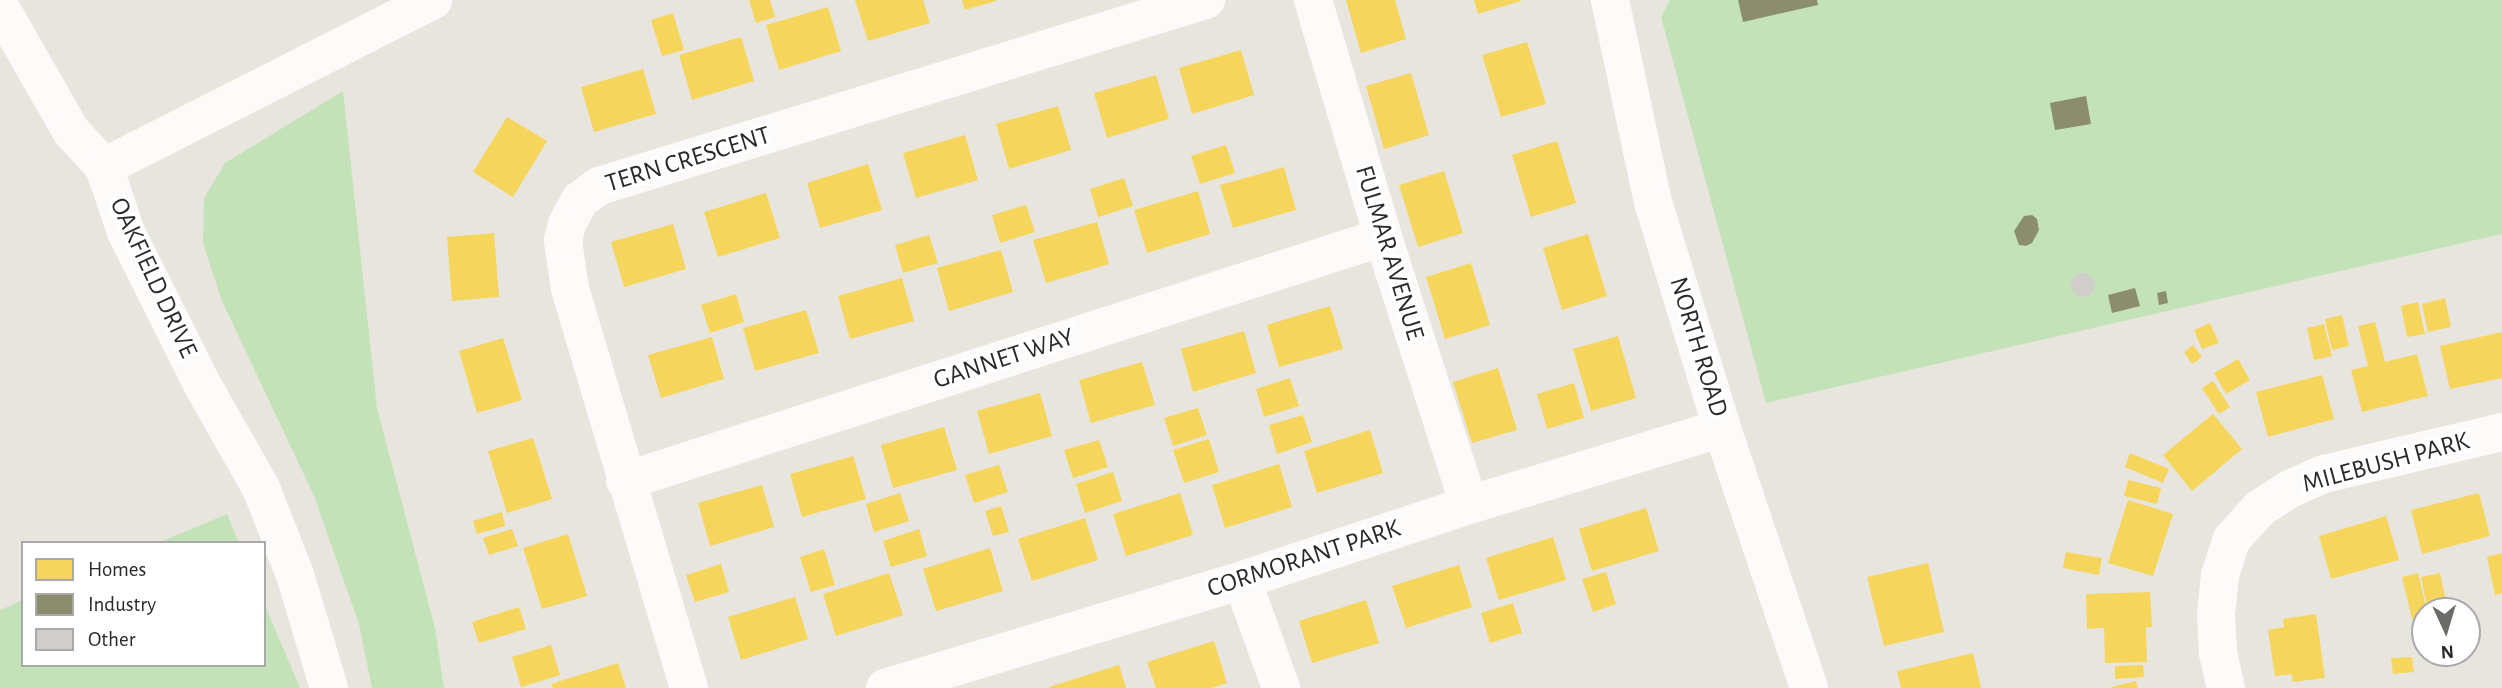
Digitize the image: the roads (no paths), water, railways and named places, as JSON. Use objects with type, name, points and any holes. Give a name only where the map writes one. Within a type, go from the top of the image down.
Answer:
[{"type":"street","name":"OAKFIELD DRIVE","points":[[329,688],[295,575],[261,488],[202,384],[126,232],[104,167],[433,0]]},
{"type":"street","name":"TERN CRESCENT","points":[[689,688],[625,481],[570,288],[564,254],[567,223],[586,193],[612,182],[1206,0]]},
{"type":"street","name":"FULMAR AVENUE","points":[[1313,0],[1383,237],[1469,505]]},
{"type":"street","name":"NORTH ROAD","points":[[1610,0],[1653,202],[1722,428],[1809,688]]},
{"type":"street","points":[[0,7],[71,131],[104,167]]},
{"type":"street","name":"GANNET WAY","points":[[625,481],[1383,237]]},
{"type":"street","name":"CORMORANT PARK","points":[[885,688],[1242,580],[1469,505],[1722,428]]},
{"type":"street","name":"MILEBUSH PARK","points":[[2226,688],[2218,653],[2216,615],[2220,575],[2232,539],[2259,509],[2290,489],[2324,474],[2502,432]]},
{"type":"street","points":[[1242,580],[1281,688]]}]
